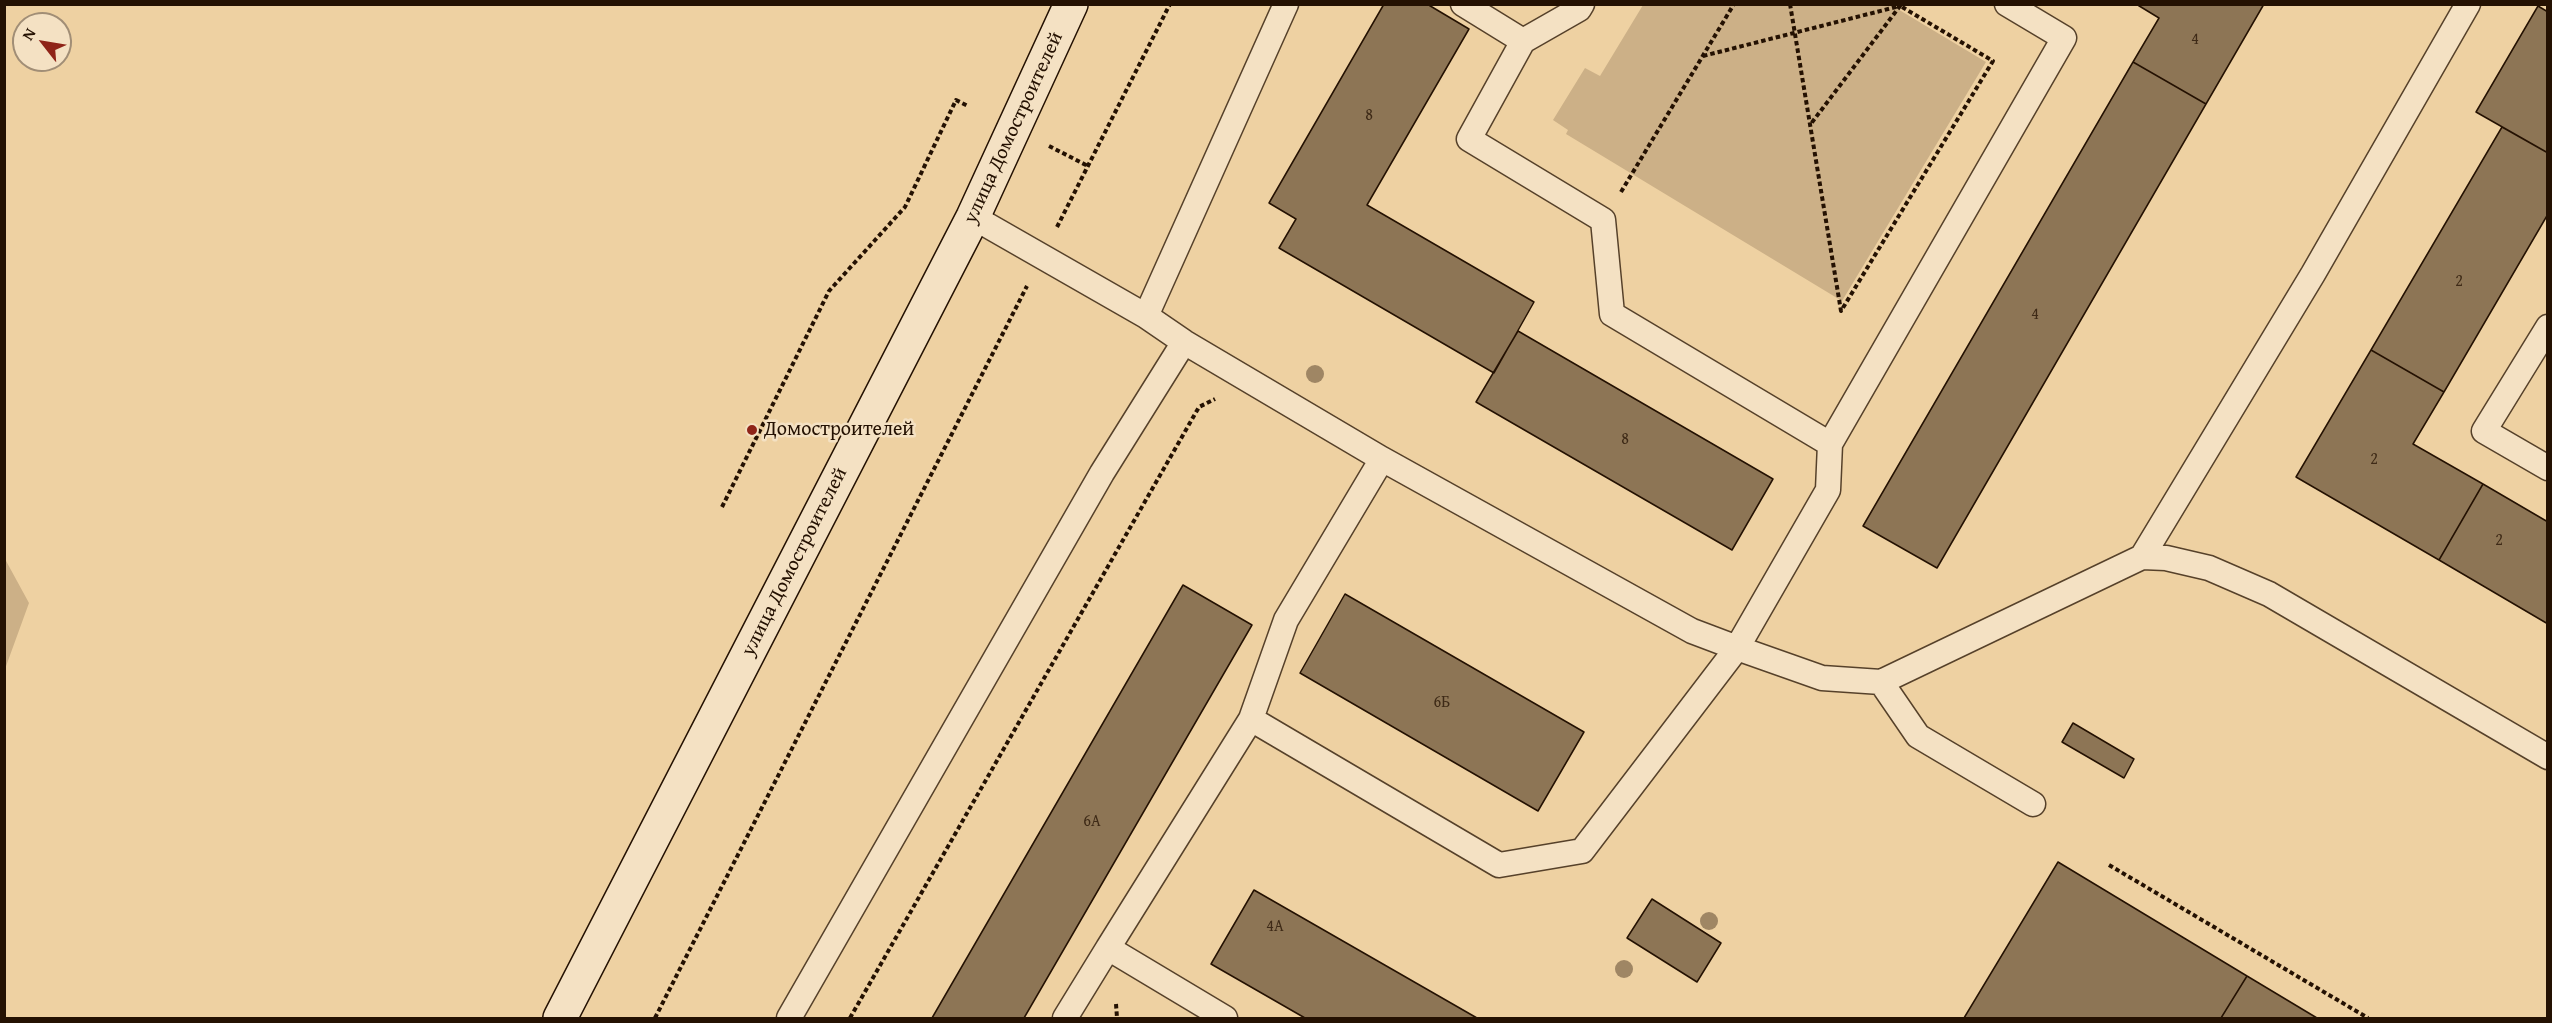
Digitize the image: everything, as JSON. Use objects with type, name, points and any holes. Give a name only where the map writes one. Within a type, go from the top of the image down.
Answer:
[{"type":"main road","name":"улица Домостроителей","points":[[560,1018],[973,217],[1071,4]]},
{"type":"lane","points":[[1146,316],[1286,4]]},
{"type":"lane","points":[[1463,4],[1523,41]]},
{"type":"lane","points":[[1582,4],[1579,9],[1523,41],[1469,139],[1603,220],[1612,314],[1830,444]]},
{"type":"lane","points":[[1251,719],[1499,865],[1582,851],[1737,648],[1828,490],[1830,444],[2064,38],[2007,4]]},
{"type":"lane","points":[[2142,557],[2313,274],[2468,4]]},
{"type":"lane","points":[[973,217],[1146,316],[1184,342],[1382,459],[1692,631],[1822,678],[1881,682],[2142,557],[2166,558],[2209,568],[2269,594],[2547,757]]},
{"type":"lane","points":[[2547,327],[2484,431],[2547,468]]},
{"type":"lane","points":[[789,1018],[1096,483],[1184,342]]},
{"type":"lane","points":[[1065,1018],[1251,719],[1286,620],[1382,459]]},
{"type":"lane","points":[[1881,682],[1918,736],[2033,804]]},
{"type":"lane","points":[[1108,948],[1225,1018]]},
{"type":"path","points":[[1055,231],[1170,4]]},
{"type":"path","points":[[1603,220],[1734,4]]},
{"type":"path","points":[[1703,56],[1795,33],[1899,5],[1993,61],[1842,311],[1810,125],[1795,33],[1790,4]]},
{"type":"path","points":[[1810,125],[1899,5]]},
{"type":"path","points":[[722,507],[829,291],[905,207],[956,100],[968,106]]},
{"type":"path","points":[[1044,144],[1088,166]]},
{"type":"path","points":[[655,1018],[1028,284]]},
{"type":"path","points":[[850,1018],[1199,407],[1250,381]]},
{"type":"path","points":[[2109,865],[2368,1018]]},
{"type":"shaded area","points":[[1643,5],[1891,5],[1986,62],[1842,301],[1566,134],[1568,130],[1553,120],[1585,68],[1600,76]]},
{"type":"shaded area","points":[[5,559],[29,603],[5,669]]},
{"type":"building","points":[[1384,4],[1427,4],[1469,29],[1367,205],[1534,302],[1494,373],[1279,248],[1296,219],[1269,203]]},
{"type":"building","points":[[2136,4],[2264,4],[2206,104],[2133,62],[2159,18]]},
{"type":"building","points":[[2538,6],[2548,12],[2548,153],[2476,112]]},
{"type":"building","points":[[2133,62],[2206,104],[1937,568],[1863,526]]},
{"type":"building","points":[[2502,127],[2548,153],[2548,214],[2444,392],[2371,350]]},
{"type":"building","points":[[1518,331],[1773,479],[1732,550],[1476,402]]},
{"type":"building","points":[[2371,350],[2444,392],[2413,444],[2483,484],[2439,560],[2296,477]]},
{"type":"building","points":[[2483,484],[2548,522],[2548,624],[2439,560]]},
{"type":"building","points":[[1183,585],[1252,625],[1024,1018],[932,1018]]},
{"type":"building","points":[[1345,594],[1584,732],[1538,811],[1300,673]]},
{"type":"building","points":[[2073,723],[2134,759],[2124,778],[2062,742]]},
{"type":"building","points":[[2058,862],[2247,976],[2221,1018],[1964,1018]]},
{"type":"building","points":[[1254,890],[1477,1018],[1305,1018],[1211,964]]},
{"type":"building","points":[[1652,899],[1721,943],[1697,982],[1627,938]]},
{"type":"building","points":[[2247,976],[2317,1018],[2221,1018]]},
{"type":"place","name":"Домостроителей","points":[[752,430]]}]
